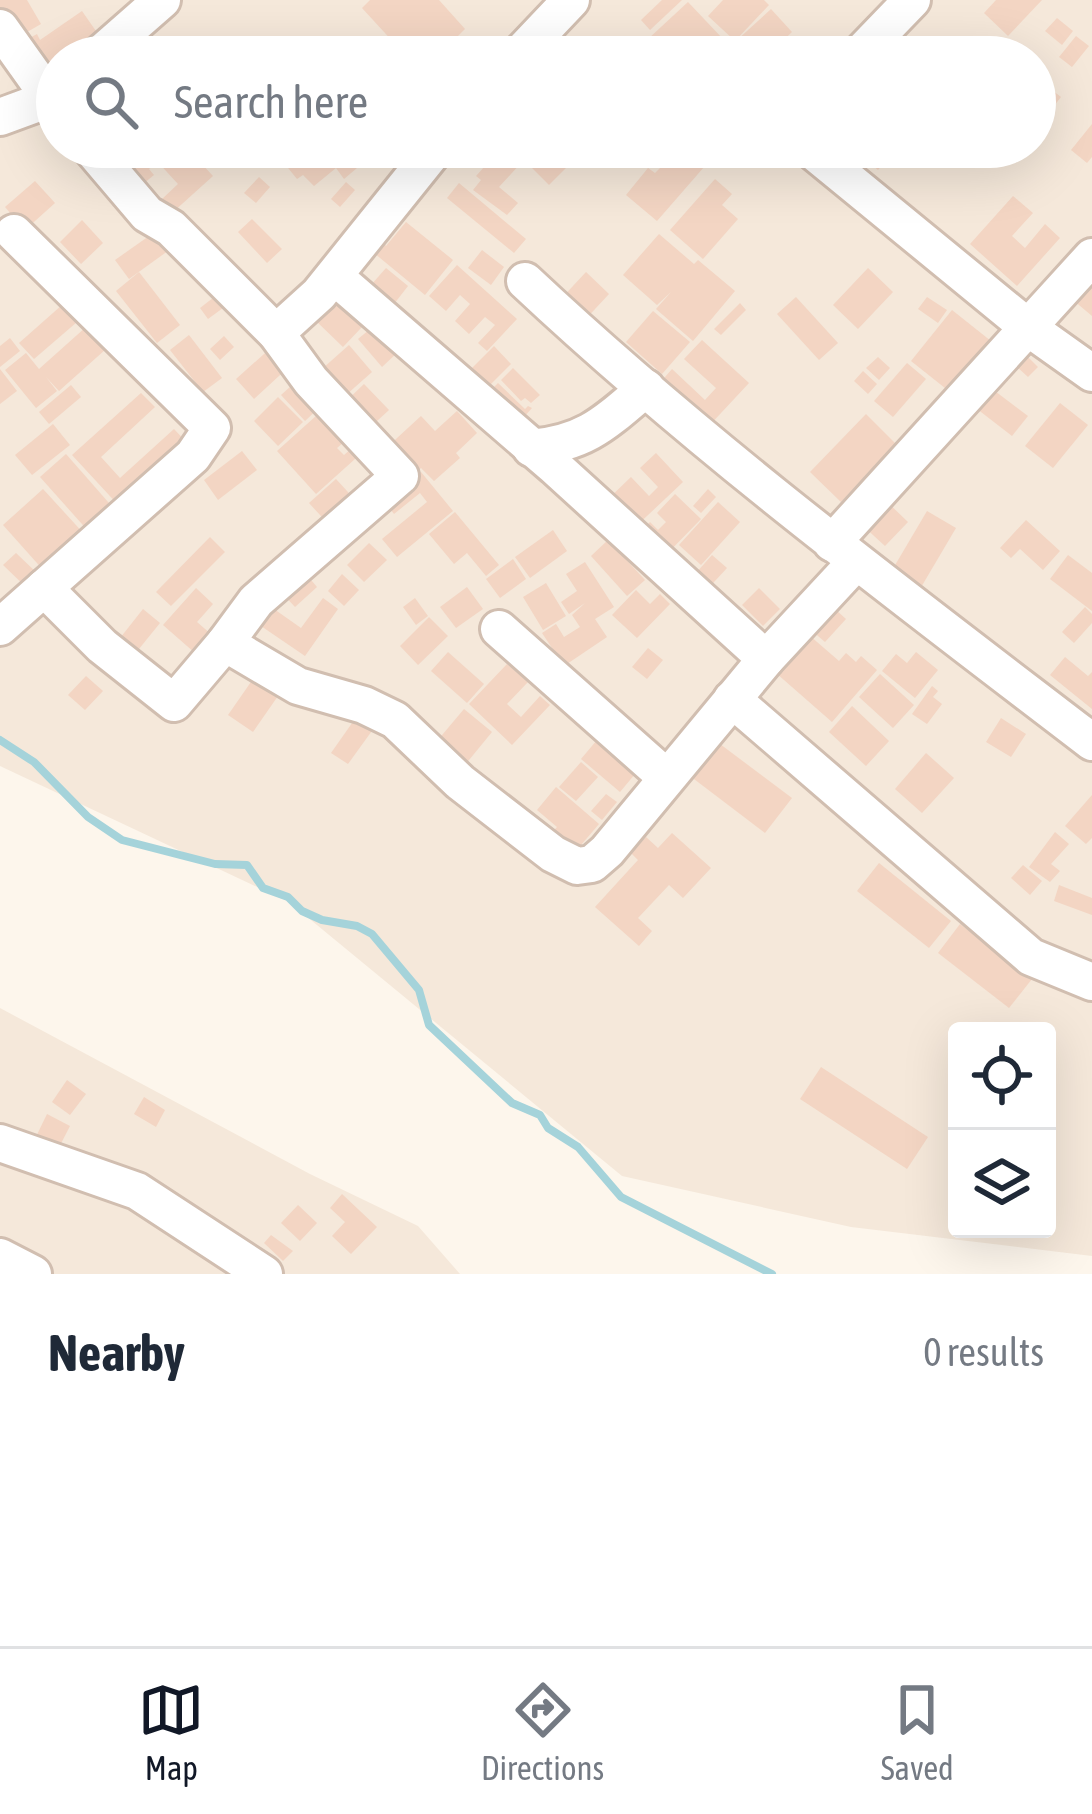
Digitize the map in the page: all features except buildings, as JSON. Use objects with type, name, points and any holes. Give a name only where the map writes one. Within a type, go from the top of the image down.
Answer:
[{"type":"street","points":[[121,36],[162,0]]},
{"type":"street","points":[[537,36],[571,0]]},
{"type":"street","points":[[877,36],[912,0]]},
{"type":"street","points":[[0,28],[36,75]]},
{"type":"street","points":[[0,117],[36,105]]},
{"type":"street","points":[[44,588],[102,646],[173,704],[256,601],[400,476],[311,381],[276,333],[171,228],[147,214],[108,168]]},
{"type":"street","points":[[276,333],[334,276],[420,168]]},
{"type":"street","points":[[834,168],[1092,373]]},
{"type":"street","points":[[0,627],[194,456],[212,428],[5,236]]},
{"type":"street","points":[[225,643],[298,686],[364,705],[395,720],[460,782],[553,854],[577,866],[592,864],[766,659],[844,552],[1092,257]]},
{"type":"street","points":[[334,276],[766,659]]},
{"type":"street","points":[[525,281],[844,552],[1092,742]]},
{"type":"street","points":[[531,448],[563,446],[592,434],[646,388]]},
{"type":"street","points":[[499,629],[666,777]]},
{"type":"street","points":[[732,700],[1030,957],[1092,982]]},
{"type":"street","points":[[0,1143],[137,1191],[250,1271]]},
{"type":"street","points":[[0,1257],[33,1274]]},
{"type":"shaded area","points":[[0,0],[1092,0],[1092,1256],[851,1227],[622,1176],[289,902],[0,766]]},
{"type":"shaded area","points":[[0,1008],[310,1174],[418,1226],[460,1274],[0,1274]]},
{"type":"waterway","points":[[0,740],[34,762],[88,817],[122,840],[215,864],[247,865],[263,888],[288,897],[302,911],[372,934],[419,990],[429,1025],[512,1103],[540,1115],[548,1128],[578,1147],[621,1197],[772,1274]]}]
